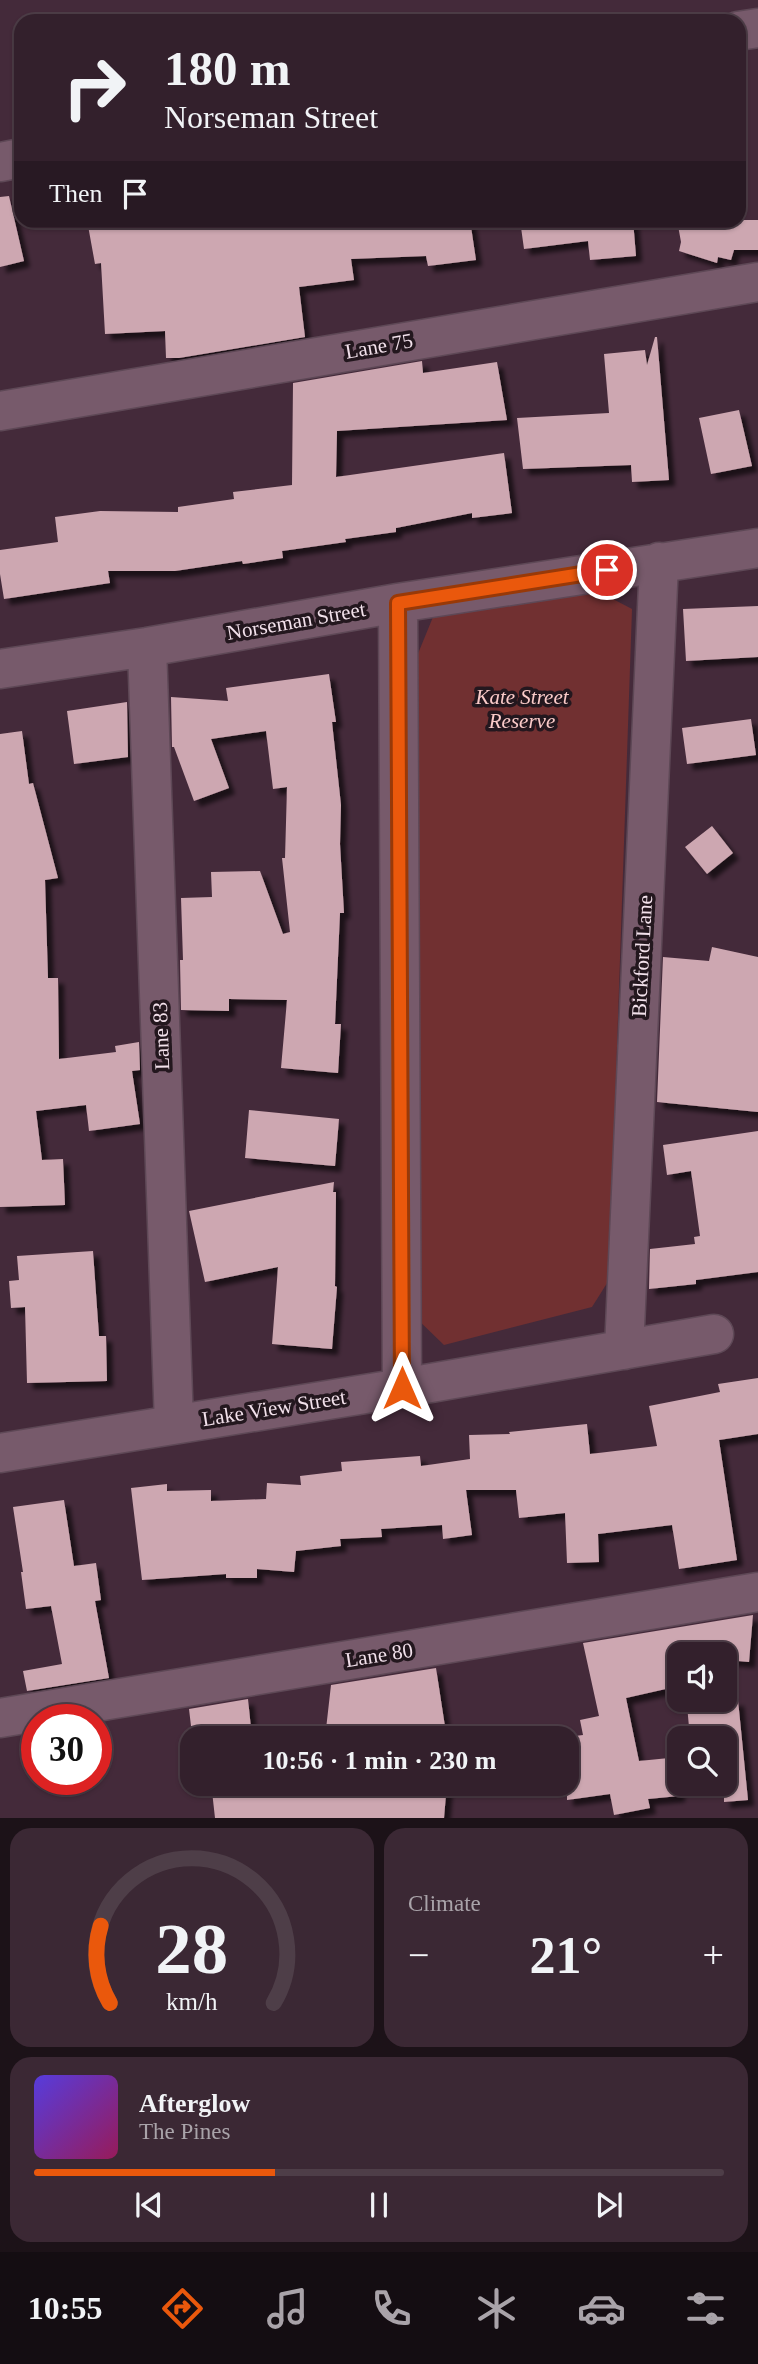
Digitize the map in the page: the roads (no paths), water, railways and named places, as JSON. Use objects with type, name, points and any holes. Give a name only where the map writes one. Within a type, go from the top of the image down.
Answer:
[{"type":"street","name":"Lane 75","points":[[0,411],[758,282]]},
{"type":"street","name":"Norseman Street","points":[[0,670],[398,603],[758,548]]},
{"type":"street","name":"Bickford Lane","points":[[624,1350],[659,562]]},
{"type":"street","points":[[398,603],[402,1388]]},
{"type":"street","name":"Lane 83","points":[[147,647],[174,1424]]},
{"type":"street","name":"Lake View Street","points":[[0,1453],[714,1334]]},
{"type":"street","name":"Lane 80","points":[[0,1718],[758,1592]]},
{"type":"park label","name":"Kate Street Reserve","points":[[522,709]]}]
